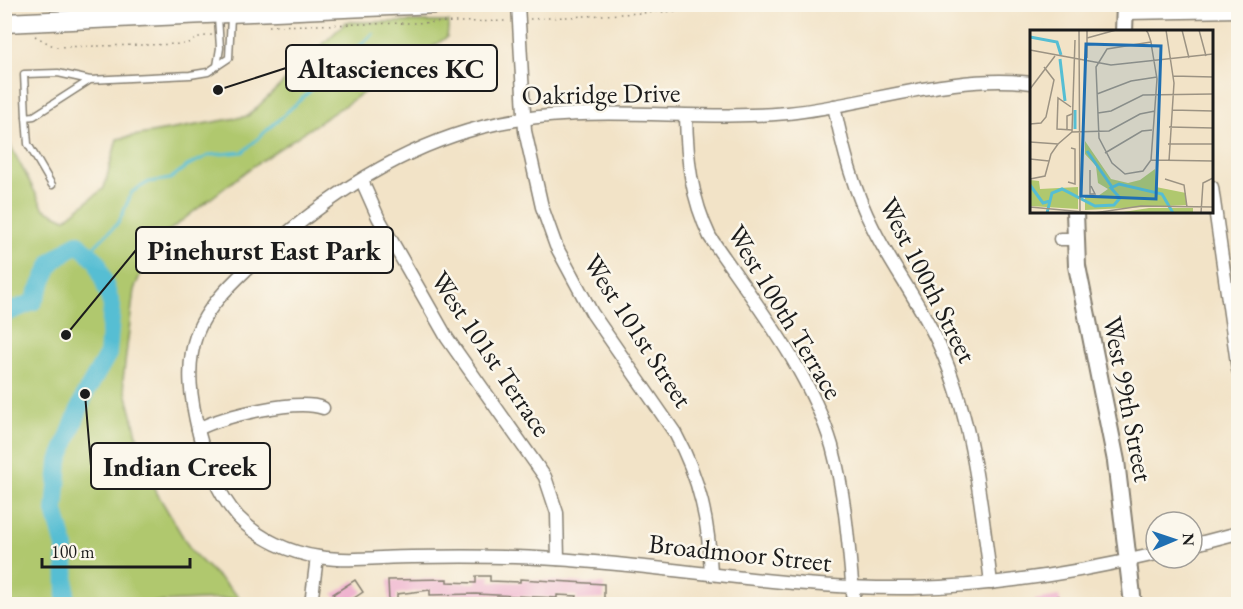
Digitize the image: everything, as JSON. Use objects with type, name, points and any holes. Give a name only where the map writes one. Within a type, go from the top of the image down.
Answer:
[{"type":"main road","points":[[4,23],[436,4]]},
{"type":"street","name":"West 101st Street","points":[[518,4],[524,118],[531,164],[542,207],[575,284],[670,425],[689,459],[706,512],[711,574]]},
{"type":"street","points":[[1124,30],[1126,9],[1239,10]]},
{"type":"street","name":"Oakridge Drive","points":[[316,557],[300,554],[267,539],[238,517],[212,476],[198,429],[190,390],[190,367],[197,335],[206,315],[232,284],[278,240],[362,181],[416,151],[449,137],[524,118],[562,114],[746,116],[834,106],[955,84],[986,81],[1030,83]]},
{"type":"street","name":"West 100th Street","points":[[834,106],[849,172],[862,205],[930,327],[953,379],[970,442],[991,583]]},
{"type":"street","name":"West 100th Terrace","points":[[686,116],[689,174],[701,218],[710,237],[805,382],[831,444],[845,506],[854,604]]},
{"type":"street","name":"West 101st Terrace","points":[[362,181],[378,217],[447,338],[545,477],[557,513],[558,559]]},
{"type":"street","points":[[1213,194],[1239,370]]},
{"type":"street","name":"West 99th Street","points":[[1075,213],[1068,239],[1082,293],[1116,461],[1133,604]]},
{"type":"street","points":[[198,429],[290,404],[312,404],[323,408]]},
{"type":"street","points":[[1204,542],[1239,533]]},
{"type":"street","name":"Broadmoor Street","points":[[316,557],[457,556],[558,559],[809,586],[916,588],[991,583],[1061,573],[1144,557]]},
{"type":"street","points":[[311,604],[316,557]]},
{"type":"lane","points":[[217,66],[219,34],[225,13]]},
{"type":"lane","points":[[52,185],[28,144],[24,74],[58,73],[90,80],[208,72],[229,58],[232,48],[225,13]]},
{"type":"lane","points":[[26,117],[34,116],[90,80]]},
{"type":"path","points":[[268,26],[452,24],[519,21],[547,16],[806,4]]},
{"type":"path","points":[[27,36],[36,36],[55,47],[78,47],[186,44],[200,37],[219,34]]},
{"type":"green space","points":[[346,22],[449,22],[447,37],[249,169],[153,243],[134,290],[123,380],[148,478],[192,552],[240,598],[123,604],[5,604],[5,34],[8,141],[44,209],[65,219],[104,188],[117,139],[248,116]]},
{"type":"building","points":[[476,576],[490,576],[490,581],[520,582],[520,579],[604,584],[604,599],[576,601],[577,596],[557,595],[557,598],[476,594],[430,595],[430,590],[397,594],[397,601],[389,601],[388,580],[447,579],[447,582],[476,583]]},
{"type":"building","points":[[355,580],[363,592],[345,604],[340,604],[333,594]]},
{"type":"building","points":[[1059,596],[1061,604],[1035,604],[1034,600]]},
{"type":"waterway","points":[[88,253],[119,222],[132,192],[149,182],[170,179],[187,166],[210,155],[243,152],[373,34]]},
{"type":"waterway","points":[[4,314],[33,302],[52,262],[77,243],[97,261],[112,306],[108,354],[85,394],[59,461],[55,511],[65,547],[66,604]]},
{"type":"place","name":"Altasciences KC","points":[[218,90]]},
{"type":"place","name":"Pinehurst East Park","points":[[66,335]]},
{"type":"place","name":"Indian Creek","points":[[85,394]]}]
